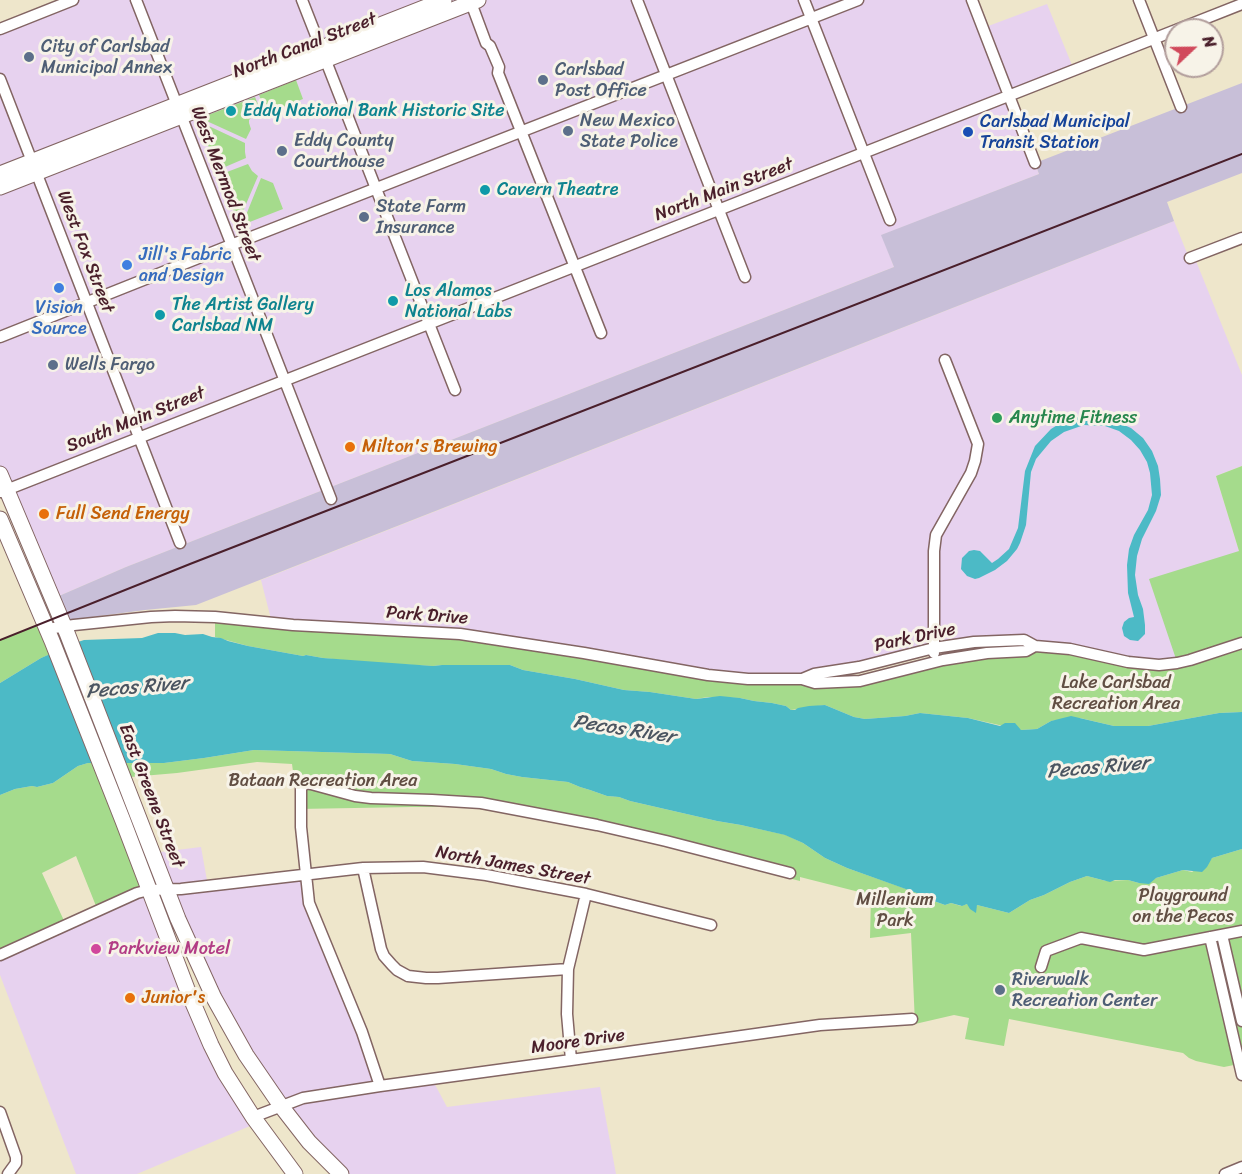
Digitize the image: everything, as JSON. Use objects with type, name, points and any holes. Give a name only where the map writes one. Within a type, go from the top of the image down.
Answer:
[{"type":"highway","name":"North Canal Street","points":[[324,54],[444,0]]},
{"type":"highway","name":"North Canal Street","points":[[34,167],[324,54],[473,1]]},
{"type":"highway","points":[[0,174],[34,167]]},
{"type":"highway","points":[[0,187],[34,167]]},
{"type":"highway","name":"East Greene Street","points":[[0,474],[3,491],[67,632],[121,795],[149,890],[187,989],[218,1059],[253,1117],[295,1174]]},
{"type":"highway","name":"East Greene Street","points":[[0,519],[121,795],[230,1027],[281,1106],[309,1142],[341,1174]]},
{"type":"highway","points":[[187,989],[207,982]]},
{"type":"street","points":[[0,29],[73,0]]},
{"type":"street","name":"West Mermod Street","points":[[136,0],[331,499]]},
{"type":"street","points":[[302,0],[455,390]]},
{"type":"street","points":[[637,0],[745,277]]},
{"type":"street","points":[[804,0],[890,220]]},
{"type":"street","points":[[0,337],[858,0]]},
{"type":"street","points":[[972,0],[1035,163]]},
{"type":"street","points":[[1139,0],[1181,107]]},
{"type":"street","points":[[473,1],[493,69],[498,73],[601,333]]},
{"type":"street","name":"North Main Street","points":[[1206,18],[1242,4]]},
{"type":"street","name":"North Main Street","points":[[284,380],[1164,35]]},
{"type":"street","name":"West Fox Street","points":[[0,79],[180,543]]},
{"type":"street","points":[[1190,258],[1242,238]]},
{"type":"street","points":[[934,662],[936,536],[971,473],[978,444],[945,360]]},
{"type":"street","name":"South Main Street","points":[[3,491],[284,380]]},
{"type":"street","name":"Park Drive","points":[[47,629],[67,632],[151,617],[202,617],[293,625],[460,634],[708,675],[756,679],[802,679],[815,683],[860,681],[934,662],[987,653],[1026,651],[1035,646]]},
{"type":"street","name":"Park Drive","points":[[802,679],[814,674],[859,667],[934,648],[974,642],[1024,640],[1035,646],[1070,649],[1128,662],[1159,665],[1190,660],[1242,643]]},
{"type":"street","points":[[380,1086],[362,1032],[309,903],[301,827],[302,785],[307,783],[371,798],[481,803],[597,825],[790,873]]},
{"type":"street","name":"North James Street","points":[[149,890],[167,890],[363,868],[423,867],[454,870],[586,894],[711,925]]},
{"type":"street","points":[[363,868],[381,949],[384,956],[397,970],[408,975],[438,978],[568,969]]},
{"type":"street","points":[[0,955],[137,893],[149,890]]},
{"type":"street","points":[[571,1060],[567,1014],[568,969],[586,894]]},
{"type":"street","points":[[1041,967],[1046,951],[1082,938],[1144,950],[1242,931]]},
{"type":"street","points":[[1222,935],[1242,1021]]},
{"type":"street","points":[[1210,937],[1242,1075]]},
{"type":"street","name":"Moore Drive","points":[[253,1117],[303,1098],[380,1086],[820,1025],[912,1019]]},
{"type":"street","points":[[0,1112],[16,1157],[16,1163],[8,1174]]},
{"type":"street","points":[[1225,1174],[1242,1167]]},
{"type":"shaded area","points":[[73,0],[972,0],[983,28],[1047,4],[1074,70],[1009,96],[1039,174],[882,235],[894,267],[126,567],[52,599],[0,474],[0,29]]},
{"type":"shaded area","points":[[1242,83],[1242,173],[1167,202],[1174,221],[196,605],[62,621],[52,599],[126,567],[894,267],[881,235],[1039,174],[1035,163]]},
{"type":"shaded area","points":[[1174,221],[1191,263],[1196,261],[1242,375],[1242,466],[1216,476],[1239,551],[1177,663],[1159,665],[1002,640],[859,667],[764,679],[272,623],[261,580]]},
{"type":"shaded area","points":[[201,847],[208,886],[306,874],[309,903],[380,1086],[432,1079],[447,1107],[600,1087],[616,1174],[341,1174],[246,1055],[152,853]]},
{"type":"shaded area","points":[[149,890],[187,989],[257,1123],[137,1174],[76,1174],[0,975],[0,955]]},
{"type":"green space","points":[[296,80],[303,99],[276,110],[264,107],[259,95]]},
{"type":"green space","points":[[255,97],[260,109],[249,120],[251,129],[246,139],[200,118]]},
{"type":"green space","points":[[198,121],[245,143],[246,158],[218,170]]},
{"type":"green space","points":[[248,164],[258,176],[238,223],[219,175]]},
{"type":"green space","points":[[261,178],[273,183],[283,209],[242,225]]},
{"type":"green space","name":"Lake Carlsbad Recreation Area","points":[[1242,466],[1242,712],[1219,713],[1148,726],[1114,726],[1080,718],[1051,721],[1037,729],[1021,730],[968,718],[920,713],[865,719],[825,705],[791,710],[786,706],[740,698],[696,699],[624,690],[523,670],[510,665],[433,666],[373,663],[303,656],[248,646],[215,637],[215,617],[420,632],[686,672],[860,681],[1035,646],[1106,658],[1177,662],[1149,579],[1239,551],[1216,476]]},
{"type":"green space","points":[[44,623],[56,652],[41,658],[0,683],[0,640]]},
{"type":"green space","points":[[254,750],[390,754],[412,761],[455,764],[491,769],[522,777],[568,782],[607,796],[786,835],[847,868],[929,897],[945,905],[967,904],[976,907],[977,905],[1009,913],[1030,900],[1087,876],[1106,881],[1128,880],[1139,883],[1183,870],[1192,872],[1212,858],[1242,849],[1242,1075],[1239,1064],[1224,1067],[1196,1061],[1183,1053],[1009,1019],[1004,1046],[965,1039],[969,1018],[954,1015],[915,1024],[911,933],[870,938],[871,895],[800,877],[800,881],[596,829],[467,807],[298,809],[292,764],[257,762],[177,773],[107,779],[149,890],[98,911],[76,856],[42,873],[66,925],[0,955],[0,795],[15,789],[53,783],[78,766],[88,763],[164,763]]},
{"type":"water","points":[[1090,415],[1108,418],[1131,428],[1143,438],[1158,466],[1161,495],[1137,556],[1135,575],[1145,625],[1145,634],[1138,641],[1124,636],[1122,628],[1124,622],[1134,617],[1128,593],[1127,565],[1134,535],[1148,510],[1152,495],[1147,462],[1131,440],[1119,431],[1105,426],[1084,425],[1064,432],[1051,441],[1036,459],[1031,472],[1026,525],[1017,549],[1007,561],[979,578],[967,576],[961,569],[962,558],[969,551],[980,551],[992,563],[1009,549],[1018,528],[1025,471],[1035,446],[1059,424]]},
{"type":"water","name":"Pecos River","points":[[158,633],[203,634],[248,646],[323,658],[433,666],[510,665],[523,670],[624,690],[696,699],[720,696],[740,698],[786,706],[791,710],[825,705],[865,719],[920,713],[968,718],[1000,726],[1005,723],[1015,723],[1021,730],[1037,729],[1051,721],[1071,716],[1114,726],[1148,726],[1219,713],[1242,712],[1242,849],[1212,858],[1202,872],[1183,870],[1156,878],[1149,884],[1128,880],[1110,882],[1087,876],[1030,900],[1009,913],[977,905],[976,913],[967,904],[945,905],[847,868],[785,835],[607,796],[568,782],[522,777],[491,769],[455,764],[412,761],[390,754],[254,750],[164,763],[88,763],[78,766],[53,783],[15,789],[0,795],[0,683],[41,658],[84,640],[142,638]]},
{"type":"railway","points":[[0,640],[1242,154]]},
{"type":"place","name":"City of Carlsbad Municipal Annex","points":[[29,57]]},
{"type":"place","name":"Carlsbad Post Office","points":[[543,80]]},
{"type":"place","name":"Eddy National Bank Historic Site","points":[[231,111]]},
{"type":"place","name":"New Mexico State Police","points":[[568,131]]},
{"type":"place","name":"Carlsbad Municipal Transit Station","points":[[968,132]]},
{"type":"place","name":"Eddy County Courthouse","points":[[282,151]]},
{"type":"place","name":"Cavern Theatre","points":[[485,190]]},
{"type":"place","name":"State Farm Insurance","points":[[364,217]]},
{"type":"place","name":"Jill's Fabric and Design","points":[[127,265]]},
{"type":"place","name":"Vision Source","points":[[59,288]]},
{"type":"place","name":"Los Alamos National Labs","points":[[393,301]]},
{"type":"place","name":"The Artist Gallery Carlsbad NM","points":[[160,315]]},
{"type":"place","name":"Wells Fargo","points":[[53,365]]},
{"type":"place","name":"Anytime Fitness","points":[[997,418]]},
{"type":"place","name":"Milton's Brewing","points":[[350,447]]},
{"type":"place","name":"Full Send Energy","points":[[44,514]]},
{"type":"place","name":"Parkview Motel","points":[[96,949]]},
{"type":"place","name":"Riverwalk Recreation Center","points":[[1000,990]]},
{"type":"place","name":"Junior's","points":[[130,998]]},
{"type":"park label","name":"Bataan Recreation Area","points":[[323,781]]},
{"type":"park label","name":"Playground on the Pecos","points":[[1183,906]]},
{"type":"park label","name":"Millenium Park","points":[[895,910]]}]
